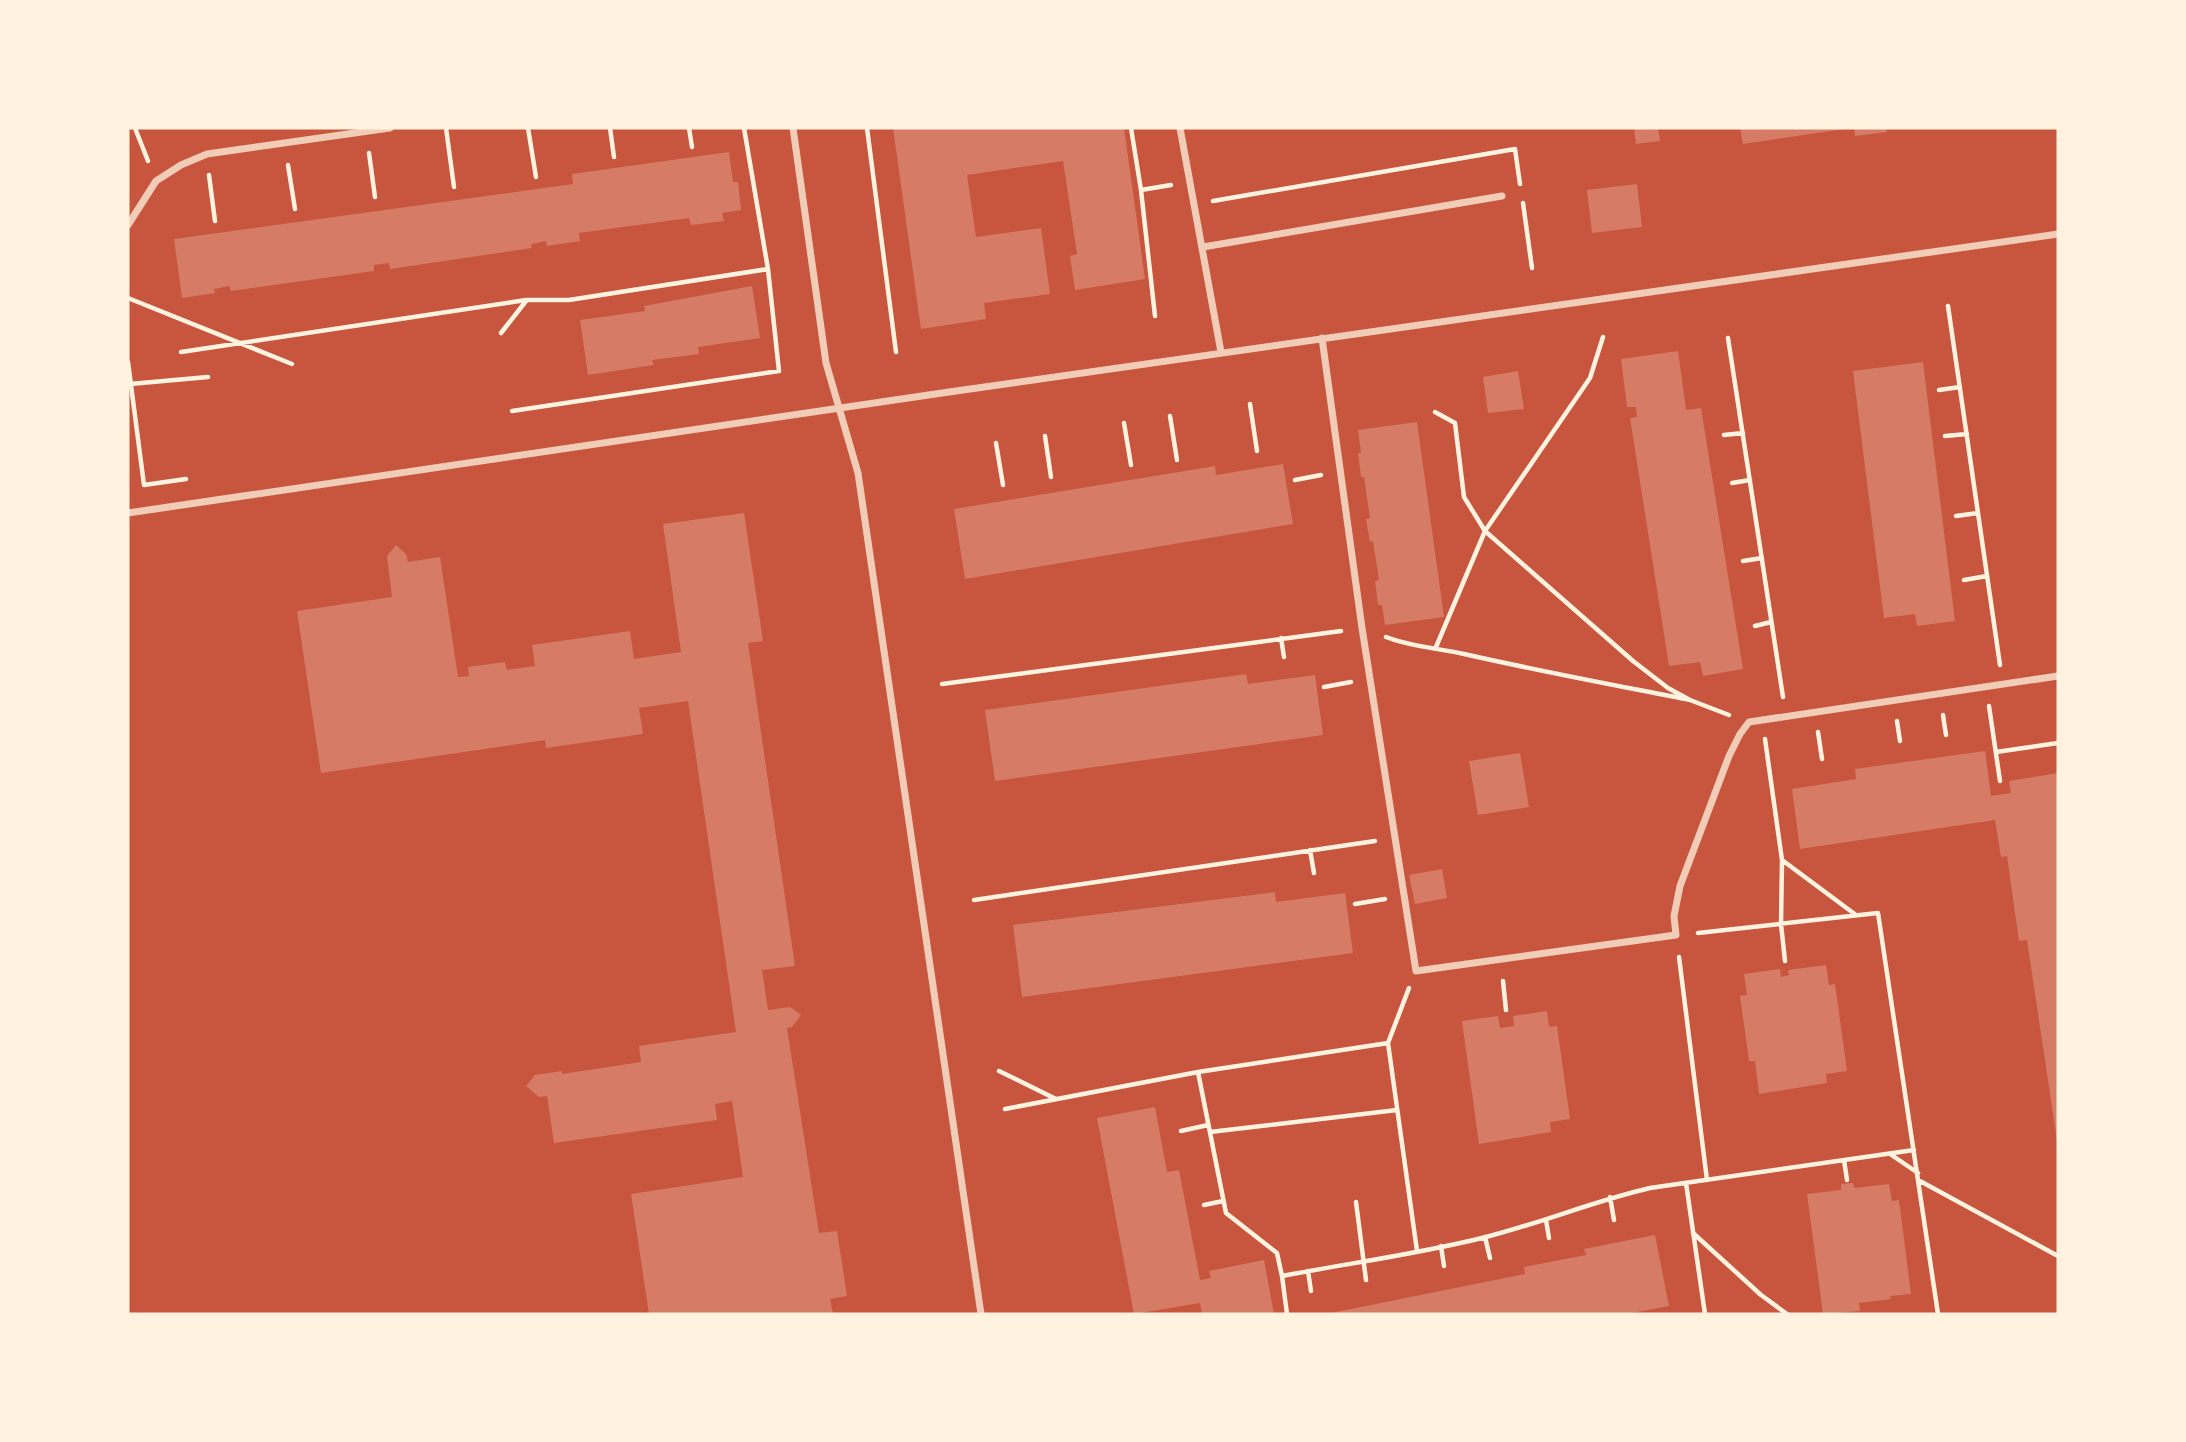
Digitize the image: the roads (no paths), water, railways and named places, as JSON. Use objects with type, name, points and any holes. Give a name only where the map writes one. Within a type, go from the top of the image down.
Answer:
[{"type":"street","points":[[128,225],[156,181],[181,165],[206,154],[390,128]]},
{"type":"street","points":[[793,128],[826,363],[858,473],[981,1314]]},
{"type":"street","points":[[1180,128],[1221,352]]},
{"type":"street","points":[[1203,247],[1502,196]]},
{"type":"street","points":[[128,513],[1221,352],[2058,234]]},
{"type":"street","points":[[1322,338],[1362,628],[1416,971],[1676,935],[1674,916],[1681,886],[1729,756],[1749,723],[2058,676]]}]
